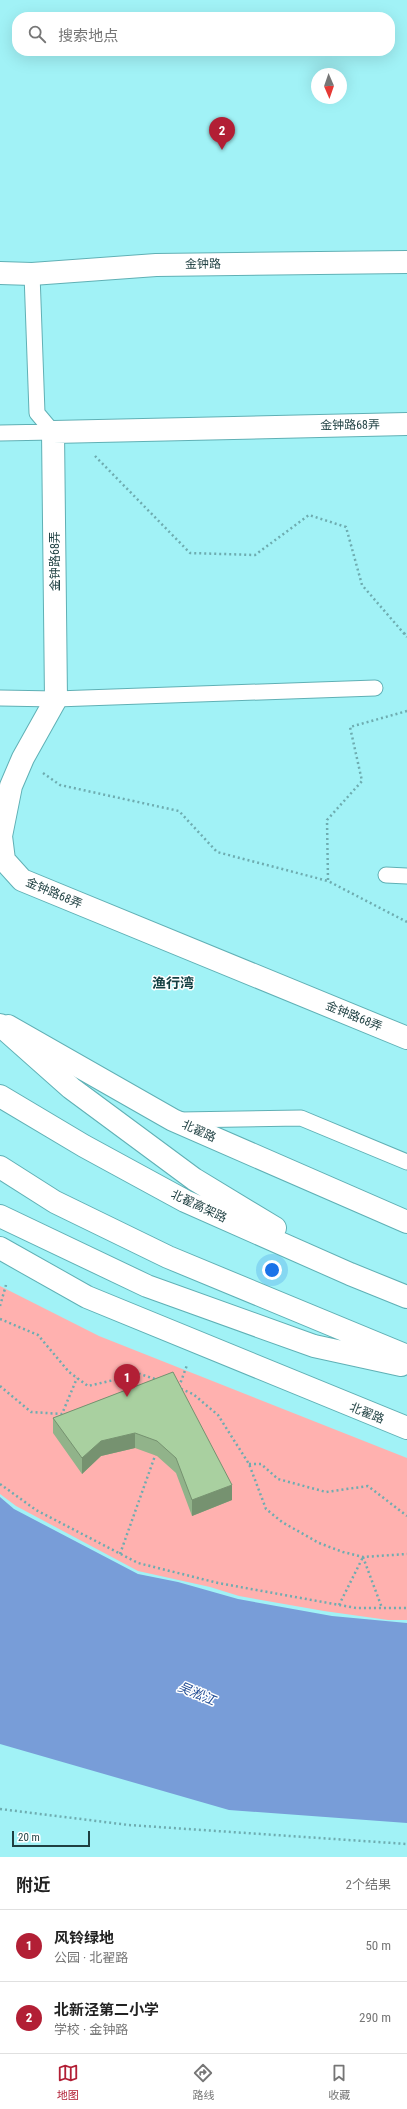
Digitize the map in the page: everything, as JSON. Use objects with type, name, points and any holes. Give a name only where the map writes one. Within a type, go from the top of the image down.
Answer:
[{"type":"main road","name":"金钟路","points":[[0,273],[32,274],[156,265],[407,262]]},
{"type":"main road","name":"金钟路68弄","points":[[407,424],[63,432],[56,699],[23,758],[11,786],[1,836],[4,860],[22,880],[407,1038]]},
{"type":"main road","name":"北翟路","points":[[0,1021],[173,1120],[407,1222]]},
{"type":"main road","points":[[0,1024],[71,1088],[194,1179],[350,1274]]},
{"type":"main road","name":"北翟高架路","points":[[0,1096],[84,1146],[185,1201],[350,1274],[407,1297]]},
{"type":"main road","points":[[0,1167],[55,1202],[168,1257],[407,1356]]},
{"type":"main road","points":[[0,1216],[154,1288],[314,1346],[407,1366]]},
{"type":"main road","name":"北翟路","points":[[0,1248],[87,1297],[407,1428]]},
{"type":"lane","points":[[32,274],[37,413],[63,432]]},
{"type":"lane","points":[[0,433],[63,432]]},
{"type":"lane","points":[[0,698],[56,699],[375,688]]},
{"type":"lane","points":[[386,875],[407,876]]},
{"type":"lane","points":[[173,1120],[301,1118],[407,1162]]},
{"type":"path","points":[[63,432],[190,553],[254,555],[309,515],[346,527],[362,585],[407,637]]},
{"type":"path","points":[[404,634],[407,630]]},
{"type":"path","points":[[328,881],[327,820],[362,781],[350,727],[407,711]]},
{"type":"path","points":[[23,758],[60,785],[179,811],[217,852],[328,881],[407,922]]},
{"type":"path","points":[[0,1306],[6,1285]]},
{"type":"path","points":[[0,1319],[38,1335],[69,1372],[88,1386],[140,1374],[160,1381]]},
{"type":"path","points":[[176,1395],[187,1365]]},
{"type":"path","points":[[0,1386],[31,1412],[62,1414],[77,1378]]},
{"type":"path","points":[[173,1386],[193,1394],[218,1415],[249,1464],[266,1509],[282,1522],[319,1543],[343,1552],[363,1557],[407,1554]]},
{"type":"path","points":[[120,1554],[157,1449]]},
{"type":"path","points":[[249,1464],[261,1464],[278,1479],[326,1492],[368,1486],[407,1516]]},
{"type":"path","points":[[0,1484],[36,1510],[138,1563],[218,1583],[356,1608],[407,1608]]},
{"type":"path","points":[[339,1605],[363,1557]]},
{"type":"path","points":[[363,1557],[382,1608]]},
{"type":"path","points":[[0,1809],[130,1825],[407,1844]]},
{"type":"shaded area","points":[[0,1286],[99,1336],[407,1458],[407,1620],[388,1620],[324,1611],[239,1596],[210,1587],[138,1571],[16,1506],[0,1494]]},
{"type":"water","name":"吴淞江","points":[[0,1497],[14,1509],[138,1574],[178,1582],[238,1599],[332,1616],[407,1623],[407,1823],[229,1810],[0,1744]]},
{"type":"building","points":[[173,1372],[232,1485],[192,1500],[176,1458],[157,1441],[135,1433],[101,1441],[82,1458],[53,1418]]},
{"type":"place","name":"北新泾第二小学","points":[[222,150]]},
{"type":"place","name":"风铃绿地","points":[[127,1397]]},
{"type":"district","name":"渔行湾","points":[[173,983]]}]
